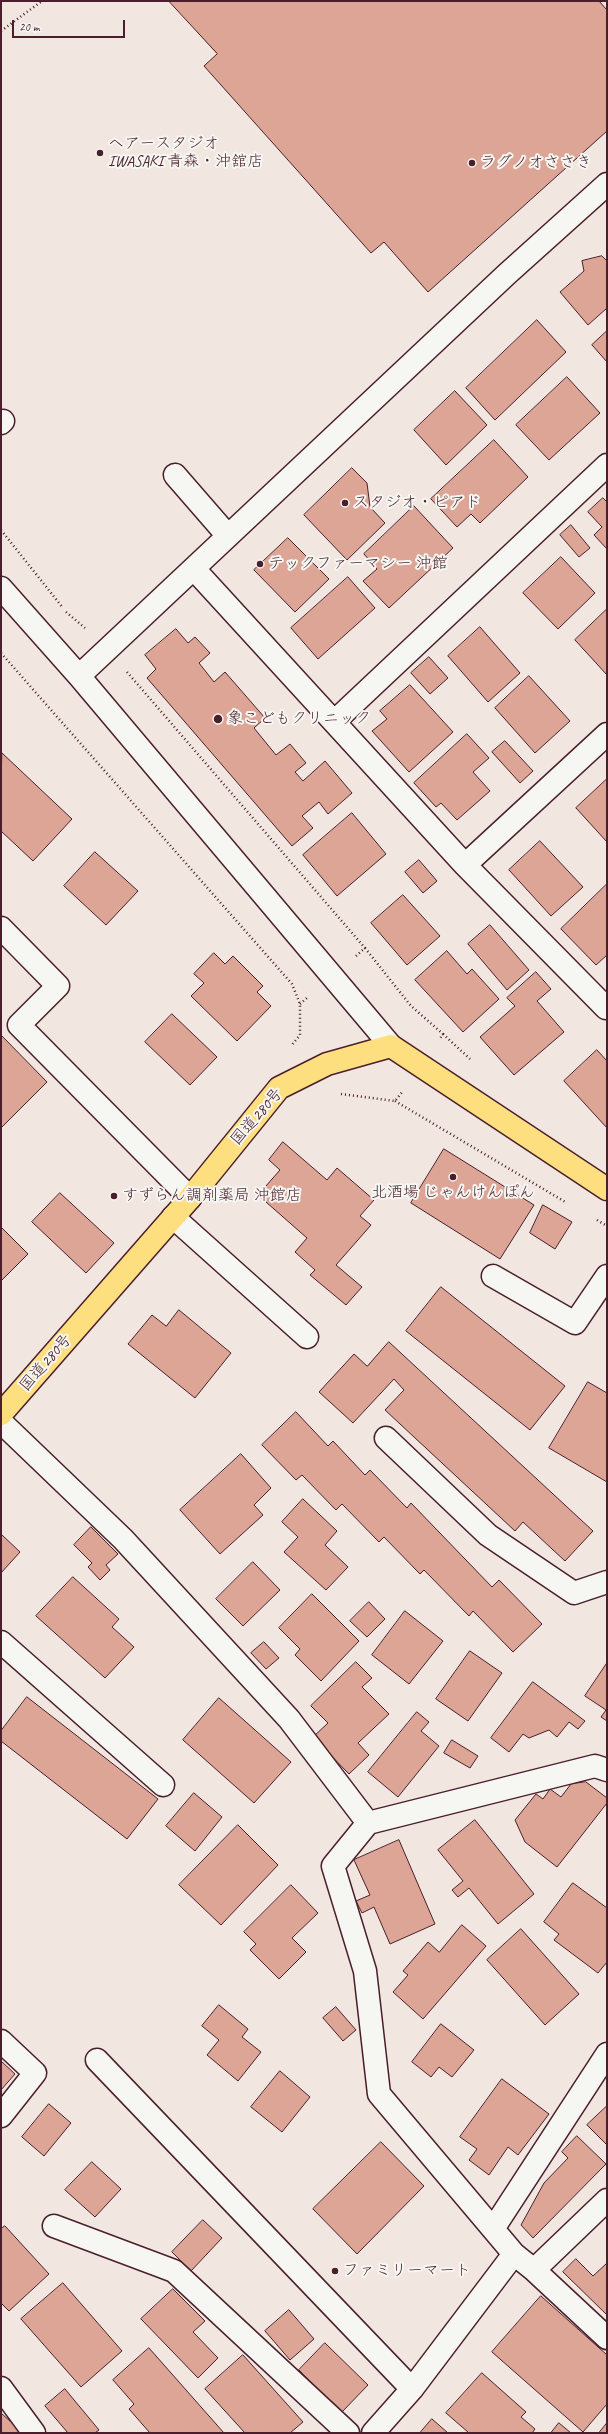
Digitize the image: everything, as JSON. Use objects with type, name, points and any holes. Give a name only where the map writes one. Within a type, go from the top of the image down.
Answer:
[{"type":"highway","points":[[392,1046],[607,1189]]},
{"type":"highway","name":"国道280号","points":[[1,1414],[190,1198],[279,1088],[327,1064],[392,1046]]},
{"type":"street","points":[[79,676],[507,274],[607,184]]},
{"type":"street","points":[[335,721],[607,465]]},
{"type":"street","points":[[175,475],[228,536]]},
{"type":"street","points":[[194,569],[335,721],[465,865],[607,1007]]},
{"type":"street","points":[[1,588],[79,676],[392,1046]]},
{"type":"street","points":[[465,865],[607,734]]},
{"type":"street","points":[[1,928],[58,986],[19,1025],[190,1198]]},
{"type":"street","points":[[173,1217],[307,1337]]},
{"type":"street","points":[[493,1276],[575,1323],[607,1276]]},
{"type":"street","points":[[1,1422],[123,1539],[284,1714],[368,1823]]},
{"type":"street","points":[[386,1438],[488,1535],[574,1593],[607,1582]]},
{"type":"street","points":[[1,1642],[163,1785]]},
{"type":"street","points":[[607,1770],[595,1766],[368,1823],[333,1866],[365,1971],[379,2094],[514,2254],[534,2270],[607,2338]]},
{"type":"street","points":[[1,2041],[35,2073],[1,2116]]},
{"type":"street","points":[[493,2229],[607,2054]]},
{"type":"street","points":[[97,2060],[412,2389]]},
{"type":"street","points":[[534,2270],[607,2200]]},
{"type":"street","points":[[54,2226],[174,2271],[348,2433]]},
{"type":"street","points":[[373,2433],[412,2389],[514,2254]]},
{"type":"street","points":[[1,2388],[34,2433]]},
{"type":"path","points":[[1,31],[42,1]]},
{"type":"path","points":[[1,530],[66,611],[108,649],[365,948]]},
{"type":"path","points":[[1,652],[292,984],[300,1004]]},
{"type":"path","points":[[395,1101],[568,1203]]},
{"type":"path","points":[[594,1218],[607,1226]]},
{"type":"building","points":[[169,1],[599,1],[607,10],[607,131],[428,292],[384,242],[371,253],[204,66],[217,54]]},
{"type":"building","points":[[602,256],[607,261],[607,308],[588,325],[560,292],[584,271],[582,261]]},
{"type":"building","points":[[537,320],[566,352],[495,420],[466,388]]},
{"type":"building","points":[[607,331],[607,362],[592,345]]},
{"type":"building","points":[[567,377],[600,413],[549,460],[516,425]]},
{"type":"building","points":[[455,391],[487,425],[446,465],[414,430]]},
{"type":"building","points":[[494,440],[528,477],[480,523],[471,514],[457,527],[431,499]]},
{"type":"building","points":[[352,468],[367,483],[370,507],[385,523],[347,560],[304,515]]},
{"type":"building","points":[[603,498],[607,502],[607,549],[594,535],[602,527],[588,512]]},
{"type":"building","points":[[414,506],[453,548],[389,608],[363,581],[377,569],[364,554]]},
{"type":"building","points":[[571,525],[590,548],[579,557],[560,535]]},
{"type":"building","points":[[288,538],[329,579],[295,612],[254,570]]},
{"type":"building","points":[[561,557],[595,593],[558,629],[523,593]]},
{"type":"building","points":[[348,577],[375,608],[318,659],[291,628]]},
{"type":"building","points":[[607,609],[607,675],[575,640]]},
{"type":"building","points":[[480,627],[520,673],[488,702],[448,656]]},
{"type":"building","points":[[176,629],[188,643],[195,637],[210,653],[199,663],[214,682],[225,672],[265,718],[254,728],[276,755],[290,744],[306,763],[295,772],[303,781],[325,761],[352,793],[328,814],[319,802],[302,816],[313,828],[292,846],[147,678],[156,669],[145,655]]},
{"type":"building","points":[[429,657],[448,678],[430,694],[411,673]]},
{"type":"building","points":[[529,676],[570,721],[535,753],[495,708]]},
{"type":"building","points":[[410,685],[453,732],[409,772],[372,731],[387,719],[380,711]]},
{"type":"building","points":[[467,734],[489,758],[473,772],[490,791],[457,820],[441,803],[436,807],[414,783]]},
{"type":"building","points":[[505,741],[533,771],[520,783],[492,752]]},
{"type":"building","points":[[2,753],[72,819],[33,861],[1,831]]},
{"type":"building","points":[[607,779],[607,842],[576,808]]},
{"type":"building","points":[[352,813],[386,854],[337,896],[303,855]]},
{"type":"building","points":[[540,841],[583,887],[551,916],[509,870]]},
{"type":"building","points":[[95,852],[138,891],[106,925],[64,886]]},
{"type":"building","points":[[419,860],[437,881],[423,893],[405,872]]},
{"type":"building","points":[[607,884],[607,955],[596,965],[561,929]]},
{"type":"building","points":[[403,895],[440,936],[407,965],[371,923]]},
{"type":"building","points":[[490,925],[529,970],[507,990],[468,944]]},
{"type":"building","points":[[447,951],[467,974],[472,969],[499,999],[463,1032],[415,980]]},
{"type":"building","points":[[214,953],[225,964],[233,956],[263,986],[257,992],[271,1006],[237,1041],[191,996],[204,983],[194,974]]},
{"type":"building","points":[[536,972],[551,989],[537,1001],[564,1032],[514,1075],[480,1037],[515,1006],[507,998]]},
{"type":"building","points":[[172,1014],[217,1057],[190,1085],[145,1042]]},
{"type":"building","points":[[1,1035],[47,1082],[1,1128]]},
{"type":"building","points":[[597,1050],[607,1061],[607,1128],[564,1081]]},
{"type":"building","points":[[283,1142],[327,1180],[337,1168],[374,1200],[360,1216],[371,1225],[336,1265],[362,1287],[346,1305],[310,1275],[315,1270],[295,1252],[307,1238],[258,1195],[280,1170],[269,1160]]},
{"type":"building","points":[[444,1149],[534,1205],[500,1259],[411,1203]]},
{"type":"building","points":[[60,1193],[114,1243],[86,1273],[32,1222]]},
{"type":"building","points":[[543,1205],[572,1222],[555,1249],[530,1233]]},
{"type":"building","points":[[1,1227],[28,1254],[1,1281]]},
{"type":"building","points":[[441,1287],[565,1386],[530,1430],[406,1331]]},
{"type":"building","points":[[179,1310],[231,1353],[195,1398],[128,1344],[152,1315],[166,1326]]},
{"type":"building","points":[[389,1342],[593,1531],[565,1561],[523,1522],[515,1531],[385,1410],[404,1390],[394,1379],[353,1423],[319,1392],[354,1354],[367,1366]]},
{"type":"building","points":[[588,1382],[607,1393],[607,1482],[549,1448]]},
{"type":"building","points":[[296,1412],[328,1446],[333,1441],[365,1475],[370,1470],[407,1508],[411,1503],[492,1587],[499,1580],[542,1624],[513,1652],[473,1611],[469,1616],[424,1570],[420,1574],[384,1537],[379,1542],[342,1504],[336,1510],[302,1475],[296,1480],[262,1445]]},
{"type":"building","points":[[241,1454],[271,1488],[254,1505],[263,1515],[220,1554],[180,1510]]},
{"type":"building","points":[[303,1499],[337,1531],[325,1545],[348,1567],[326,1590],[284,1552],[298,1537],[282,1522]]},
{"type":"building","points":[[91,1527],[118,1554],[106,1565],[110,1570],[100,1580],[88,1567],[92,1563],[74,1545]]},
{"type":"building","points":[[1,1534],[20,1552],[1,1573]]},
{"type":"building","points":[[253,1562],[280,1590],[243,1626],[216,1599]]},
{"type":"building","points":[[73,1577],[119,1619],[112,1627],[134,1647],[105,1678],[36,1616]]},
{"type":"building","points":[[312,1594],[359,1641],[321,1681],[295,1655],[300,1649],[279,1628]]},
{"type":"building","points":[[369,1602],[385,1619],[367,1637],[350,1621]]},
{"type":"building","points":[[405,1611],[443,1641],[409,1684],[372,1655]]},
{"type":"building","points":[[264,1642],[279,1658],[266,1669],[251,1653]]},
{"type":"building","points":[[470,1651],[502,1673],[468,1721],[436,1699]]},
{"type":"building","points":[[356,1662],[372,1678],[362,1687],[389,1714],[358,1743],[369,1755],[349,1774],[313,1737],[328,1723],[311,1706]]},
{"type":"building","points":[[607,1663],[607,1721],[601,1717],[606,1710],[585,1696]]},
{"type":"building","points":[[533,1682],[585,1721],[578,1729],[569,1722],[557,1737],[549,1730],[529,1738],[523,1734],[509,1752],[491,1738]]},
{"type":"building","points":[[27,1697],[158,1799],[127,1839],[1,1741],[1,1731]]},
{"type":"building","points":[[219,1698],[291,1762],[254,1803],[183,1740]]},
{"type":"building","points":[[417,1712],[429,1722],[421,1731],[439,1746],[398,1797],[368,1772]]},
{"type":"building","points":[[452,1740],[478,1756],[470,1768],[444,1753]]},
{"type":"building","points":[[586,1782],[607,1798],[607,1803],[557,1867],[525,1842],[515,1820],[536,1794],[543,1799],[550,1789],[561,1797],[571,1784]]},
{"type":"building","points":[[194,1793],[222,1817],[195,1851],[166,1826]]},
{"type":"building","points":[[475,1820],[534,1894],[498,1924],[469,1888],[458,1897],[452,1890],[463,1881],[438,1850]]},
{"type":"building","points":[[238,1825],[278,1865],[221,1925],[179,1885]]},
{"type":"building","points":[[399,1840],[435,1924],[390,1944],[374,1907],[362,1913],[356,1901],[370,1895],[354,1860]]},
{"type":"building","points":[[573,1883],[607,1908],[607,1962],[598,1973],[554,1940],[559,1934],[544,1922]]},
{"type":"building","points":[[291,1885],[318,1913],[292,1938],[306,1952],[279,1979],[250,1950],[256,1944],[244,1932]]},
{"type":"building","points":[[462,1925],[486,1946],[423,2019],[393,1992],[408,1975],[403,1971],[428,1942],[439,1952]]},
{"type":"building","points":[[521,1929],[579,1994],[545,2025],[487,1960]]},
{"type":"building","points":[[219,2005],[248,2029],[242,2037],[261,2052],[238,2081],[207,2055],[219,2040],[202,2026]]},
{"type":"building","points":[[336,2007],[356,2030],[343,2041],[323,2018]]},
{"type":"building","points":[[441,2024],[474,2050],[452,2077],[439,2067],[431,2077],[412,2062]]},
{"type":"building","points":[[1,2061],[15,2074],[1,2090]]},
{"type":"building","points":[[280,2071],[310,2097],[282,2132],[251,2107]]},
{"type":"building","points":[[502,2079],[549,2114],[518,2155],[508,2147],[489,2175],[469,2160],[477,2149],[460,2137]]},
{"type":"building","points":[[49,2104],[71,2123],[44,2156],[22,2137]]},
{"type":"building","points":[[607,2106],[607,2145],[587,2125]]},
{"type":"building","points":[[577,2136],[606,2164],[533,2238],[521,2225],[544,2183],[568,2158],[562,2152]]},
{"type":"building","points":[[381,2142],[424,2186],[357,2254],[313,2209]]},
{"type":"building","points":[[92,2162],[121,2189],[95,2217],[65,2190]]},
{"type":"building","points":[[203,2220],[222,2238],[191,2271],[172,2252]]},
{"type":"building","points":[[5,2226],[49,2274],[9,2311],[1,2303],[1,2229]]},
{"type":"building","points":[[576,2259],[593,2276],[607,2263],[607,2315],[563,2272]]},
{"type":"building","points":[[63,2283],[122,2351],[81,2387],[21,2319]]},
{"type":"building","points":[[173,2289],[205,2321],[193,2332],[218,2358],[198,2378],[141,2319]]},
{"type":"building","points":[[541,2296],[607,2355],[607,2404],[583,2432],[492,2352]]},
{"type":"building","points":[[289,2310],[314,2339],[290,2360],[265,2331]]},
{"type":"building","points":[[325,2343],[368,2385],[341,2413],[299,2370]]},
{"type":"building","points":[[149,2348],[224,2433],[150,2433],[129,2409],[134,2404],[113,2380]]},
{"type":"building","points":[[243,2355],[303,2422],[290,2433],[245,2433],[205,2389]]},
{"type":"building","points":[[482,2373],[526,2412],[521,2417],[535,2429],[532,2433],[469,2433],[446,2413]]},
{"type":"building","points":[[65,2389],[99,2430],[95,2433],[68,2433],[45,2406]]},
{"type":"building","points":[[1,2413],[20,2430],[17,2433],[1,2433]]},
{"type":"building","points":[[432,2419],[448,2433],[420,2433]]},
{"type":"building","points":[[559,2423],[571,2433],[551,2433]]},
{"type":"building","points":[[607,2423],[607,2433],[599,2433]]},
{"type":"place","name":"ヘアースタジオ IWASAKI 青森・沖舘店","points":[[100,153]]},
{"type":"place","name":"ラグノオささき","points":[[472,163]]},
{"type":"place","name":"スタジオ・ピアド","points":[[345,503]]},
{"type":"place","name":"テックファーマシー 沖館","points":[[260,564]]},
{"type":"place","name":"象こどもクリニック","points":[[218,719]]},
{"type":"place","name":"北酒場 じゃんけんぽん","points":[[453,1177]]},
{"type":"place","name":"すずらん調剤薬局 沖館店","points":[[114,1196]]},
{"type":"place","name":"ファミリーマート","points":[[335,2271]]}]
